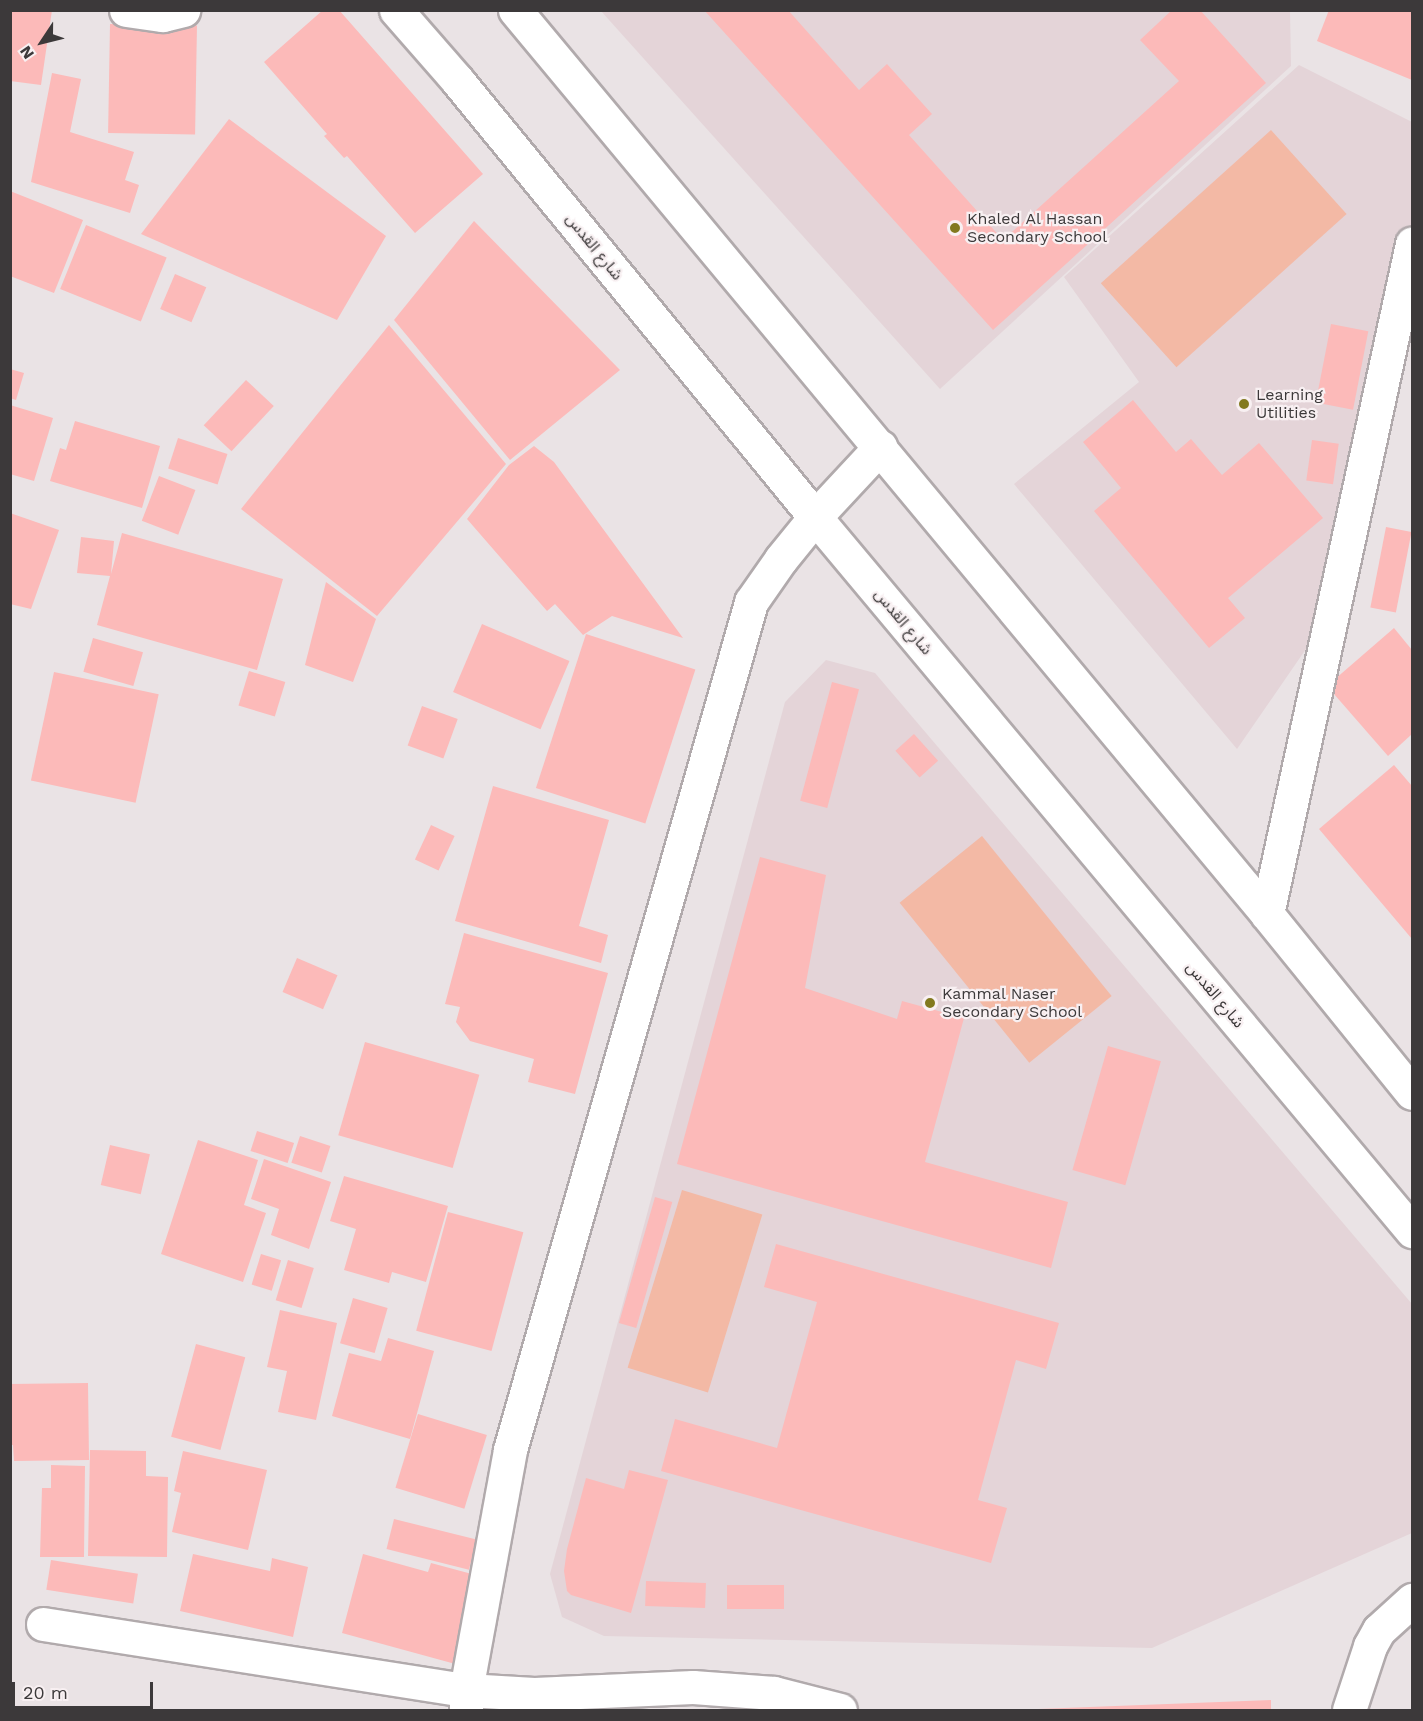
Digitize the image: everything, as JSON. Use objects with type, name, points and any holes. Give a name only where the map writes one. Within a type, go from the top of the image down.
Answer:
[{"type":"main road","points":[[126,10],[163,15],[183,10]]},
{"type":"main road","name":"شارع القدس","points":[[396,10],[457,80],[815,517],[1413,1231]]},
{"type":"main road","points":[[515,10],[880,447],[1413,1093]]},
{"type":"main road","points":[[1267,914],[1413,244]]},
{"type":"main road","points":[[466,1700],[510,1450],[751,602],[781,559],[815,517],[880,447]]},
{"type":"main road","points":[[1348,1710],[1379,1630],[1413,1600]]},
{"type":"main road","points":[[43,1623],[466,1700],[693,1687],[774,1693],[840,1710]]},
{"type":"main road","points":[[1361,1674],[1363,1710]]},
{"type":"shaded area","name":"Khaled Al Hassan Secondary School","points":[[601,11],[1290,11],[1291,66],[940,389]]},
{"type":"shaded area","name":"Learning Utilities","points":[[1299,65],[1412,122],[1412,254],[1370,425],[1308,646],[1237,749],[1014,484],[1139,382],[1064,277]]},
{"type":"shaded area","points":[[1271,130],[1347,214],[1176,367],[1101,283]]},
{"type":"shaded area","name":"Kammal Naser Secondary School","points":[[826,660],[875,673],[1412,1304],[1412,1533],[1152,1648],[604,1636],[562,1617],[550,1574],[785,702]]},
{"type":"shaded area","points":[[982,836],[1112,996],[1029,1063],[900,903]]},
{"type":"shaded area","points":[[682,1190],[762,1215],[708,1392],[628,1368]]},
{"type":"building","points":[[10,10],[52,10],[41,85],[10,81]]},
{"type":"building","points":[[323,10],[339,10],[483,174],[415,233],[347,156],[344,158],[324,136],[327,134],[264,62]]},
{"type":"building","points":[[704,10],[788,10],[859,90],[887,64],[932,114],[909,135],[1003,240],[1179,81],[1140,40],[1172,10],[1200,10],[1266,83],[993,330]]},
{"type":"building","points":[[1329,10],[1412,10],[1412,80],[1317,41]]},
{"type":"building","points":[[110,24],[197,26],[195,135],[108,133]]},
{"type":"building","points":[[52,73],[81,79],[70,132],[134,152],[125,180],[139,185],[130,213],[31,182]]},
{"type":"building","points":[[229,119],[386,236],[337,320],[141,234]]},
{"type":"building","points":[[10,191],[83,220],[54,293],[10,276]]},
{"type":"building","points":[[474,221],[620,370],[510,460],[394,320]]},
{"type":"building","points":[[86,225],[167,258],[141,322],[60,289]]},
{"type":"building","points":[[175,274],[206,287],[191,322],[160,309]]},
{"type":"building","points":[[1331,324],[1368,331],[1353,410],[1316,403]]},
{"type":"building","points":[[389,325],[506,464],[377,616],[241,509]]},
{"type":"building","points":[[10,369],[24,373],[16,400],[10,398]]},
{"type":"building","points":[[246,380],[274,406],[232,451],[204,425]]},
{"type":"building","points":[[1133,400],[1176,452],[1191,439],[1222,475],[1259,443],[1323,518],[1228,598],[1245,618],[1209,648],[1094,511],[1121,488],[1083,442]]},
{"type":"building","points":[[10,405],[53,418],[34,481],[10,474]]},
{"type":"building","points":[[75,421],[160,446],[142,508],[50,481],[60,448],[66,450]]},
{"type":"building","points":[[178,438],[227,454],[218,485],[168,468]]},
{"type":"building","points":[[1312,440],[1339,444],[1333,484],[1306,481]]},
{"type":"building","points":[[534,446],[554,462],[683,638],[612,616],[583,635],[555,604],[547,611],[467,519],[509,465]]},
{"type":"building","points":[[159,476],[195,490],[178,535],[142,521]]},
{"type":"building","points":[[10,513],[59,530],[31,609],[10,604]]},
{"type":"building","points":[[1386,527],[1412,532],[1396,612],[1370,607]]},
{"type":"building","points":[[122,533],[283,579],[257,670],[97,625],[110,576],[77,573],[81,537],[114,541],[111,574]]},
{"type":"building","points":[[326,582],[376,619],[353,682],[305,665]]},
{"type":"building","points":[[482,624],[569,661],[541,729],[453,692]]},
{"type":"building","points":[[1394,628],[1412,650],[1412,734],[1388,756],[1327,686]]},
{"type":"building","points":[[586,634],[695,670],[645,824],[536,788]]},
{"type":"building","points":[[93,638],[143,652],[133,686],[83,672]]},
{"type":"building","points":[[249,671],[285,682],[275,717],[238,705]]},
{"type":"building","points":[[54,672],[159,694],[136,803],[31,781]]},
{"type":"building","points":[[832,682],[859,689],[827,808],[800,801]]},
{"type":"building","points":[[422,706],[458,719],[443,758],[408,745]]},
{"type":"building","points":[[914,734],[938,761],[920,777],[895,751]]},
{"type":"building","points":[[1394,765],[1412,786],[1412,939],[1319,829]]},
{"type":"building","points":[[493,786],[609,820],[579,926],[608,935],[601,963],[455,921]]},
{"type":"building","points":[[431,825],[455,836],[439,870],[415,859]]},
{"type":"building","points":[[760,857],[826,875],[805,988],[897,1019],[902,1001],[964,1018],[925,1162],[1068,1202],[1051,1268],[677,1164]]},
{"type":"building","points":[[464,933],[608,973],[575,1094],[528,1082],[534,1059],[470,1041],[456,1022],[460,1007],[445,1004]]},
{"type":"building","points":[[297,958],[338,975],[323,1009],[283,992]]},
{"type":"building","points":[[365,1042],[479,1075],[453,1168],[338,1135]]},
{"type":"building","points":[[1108,1046],[1161,1061],[1125,1185],[1072,1170]]},
{"type":"building","points":[[257,1131],[294,1143],[288,1163],[251,1151]]},
{"type":"building","points":[[300,1136],[330,1146],[322,1173],[291,1163]]},
{"type":"building","points":[[198,1140],[258,1160],[244,1205],[266,1213],[243,1282],[161,1254]]},
{"type":"building","points":[[110,1145],[150,1154],[141,1194],[101,1185]]},
{"type":"building","points":[[264,1159],[331,1182],[309,1249],[271,1235],[279,1209],[251,1199]]},
{"type":"building","points":[[344,1176],[448,1206],[426,1282],[392,1272],[389,1283],[344,1270],[356,1229],[330,1221]]},
{"type":"building","points":[[655,1197],[672,1202],[636,1328],[619,1323]]},
{"type":"building","points":[[448,1212],[523,1232],[492,1351],[416,1331]]},
{"type":"building","points":[[776,1244],[1059,1323],[1046,1369],[1016,1360],[978,1500],[1007,1508],[991,1563],[661,1471],[675,1419],[777,1448],[817,1302],[764,1287]]},
{"type":"building","points":[[261,1254],[281,1260],[272,1291],[252,1285]]},
{"type":"building","points":[[288,1260],[314,1268],[302,1308],[276,1300]]},
{"type":"building","points":[[353,1298],[388,1308],[375,1353],[340,1343]]},
{"type":"building","points":[[280,1310],[337,1323],[316,1420],[278,1412],[287,1371],[267,1367]]},
{"type":"building","points":[[388,1338],[434,1351],[410,1439],[332,1416],[349,1353],[381,1361]]},
{"type":"building","points":[[196,1344],[245,1357],[220,1450],[171,1437]]},
{"type":"building","points":[[88,1383],[89,1460],[14,1461],[13,1445],[10,1445],[10,1384]]},
{"type":"building","points":[[418,1414],[487,1435],[464,1509],[395,1488]]},
{"type":"building","points":[[90,1450],[146,1451],[146,1476],[168,1477],[167,1557],[88,1556]]},
{"type":"building","points":[[183,1451],[267,1470],[248,1550],[172,1532],[181,1493],[174,1491]]},
{"type":"building","points":[[51,1465],[85,1466],[84,1557],[40,1557],[42,1488],[51,1488]]},
{"type":"building","points":[[629,1470],[668,1480],[631,1613],[571,1595],[567,1591],[564,1571],[567,1549],[586,1478],[624,1489]]},
{"type":"building","points":[[394,1519],[476,1540],[469,1570],[387,1549]]},
{"type":"building","points":[[193,1554],[270,1571],[272,1558],[308,1567],[293,1637],[180,1611]]},
{"type":"building","points":[[363,1554],[428,1572],[431,1563],[483,1577],[459,1665],[342,1633]]},
{"type":"building","points":[[51,1560],[138,1574],[133,1603],[46,1590]]},
{"type":"building","points":[[646,1581],[706,1583],[705,1608],[645,1606]]},
{"type":"building","points":[[727,1585],[784,1585],[784,1609],[727,1609]]},
{"type":"building","points":[[1271,1700],[1271,1710],[1038,1710],[1038,1709]]},
{"type":"place","name":"Khaled Al Hassan Secondary School","points":[[955,228]]},
{"type":"place","name":"Learning Utilities","points":[[1244,404]]},
{"type":"place","name":"Kammal Naser Secondary School","points":[[930,1003]]}]
